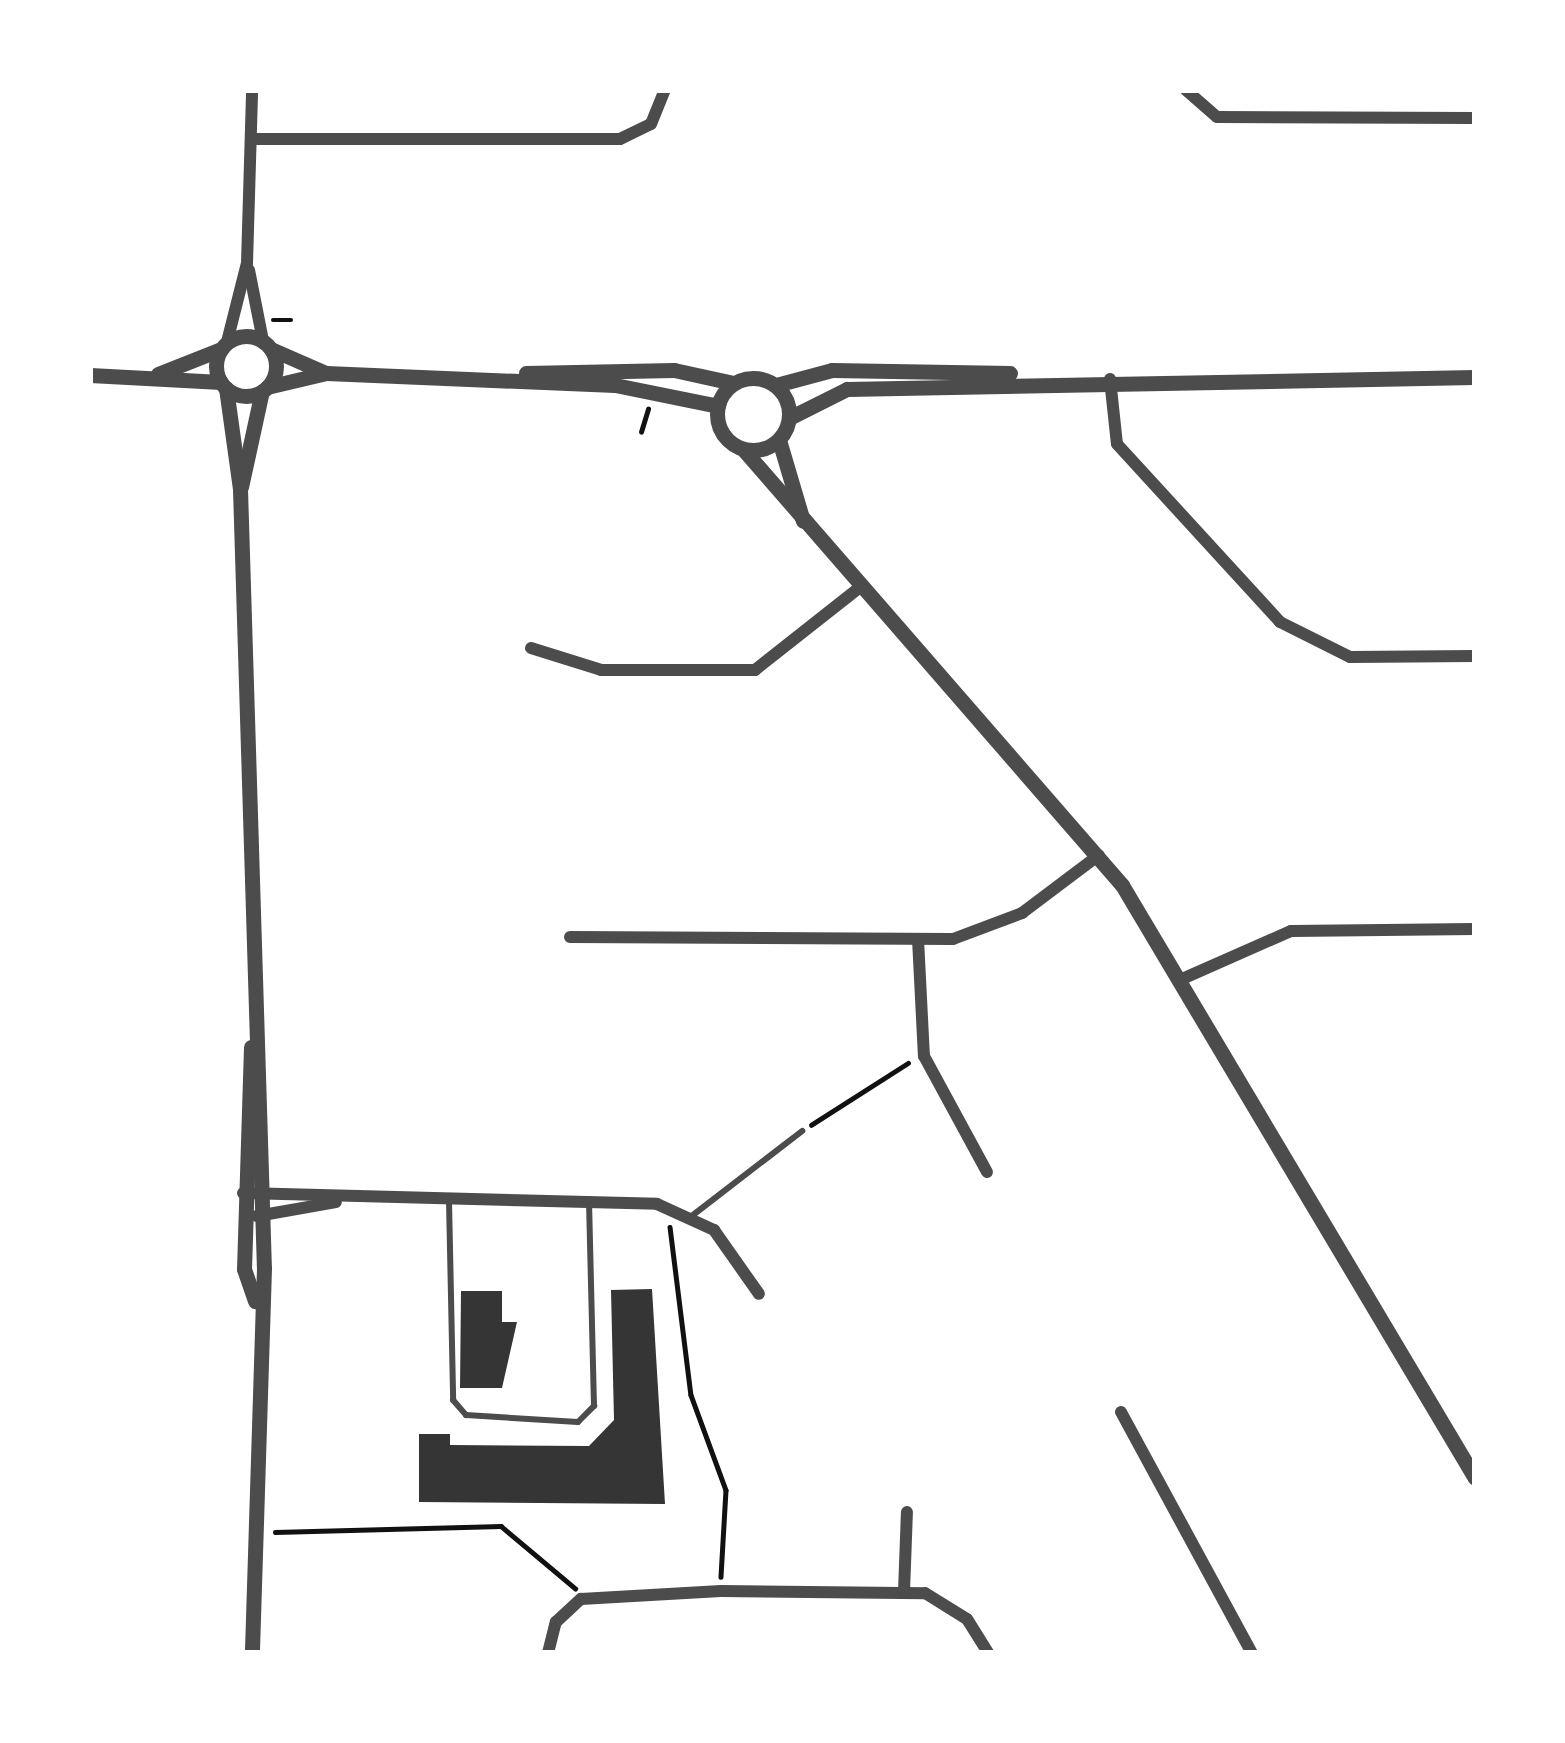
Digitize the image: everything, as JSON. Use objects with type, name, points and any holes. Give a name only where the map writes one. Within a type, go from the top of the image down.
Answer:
[{"type":"street","points":[[252,90],[248,263],[224,346],[223,385],[240,489],[251,1046],[262,1216],[251,1532],[253,1653]]},
{"type":"street","points":[[252,139],[620,139],[651,124],[664,90]]},
{"type":"street","points":[[1186,90],[1217,117],[1475,118]]},
{"type":"street","points":[[240,489],[265,389],[267,345],[248,263]]},
{"type":"street","points":[[155,375],[224,346],[267,345],[326,373]]},
{"type":"street","points":[[475,378],[657,370],[776,385],[832,370],[1054,378]]},
{"type":"street","points":[[90,375],[155,375],[265,389],[326,373],[475,378],[654,388],[718,406]]},
{"type":"street","points":[[1110,377],[1118,444],[1280,622],[1350,657],[1475,656]]},
{"type":"street","points":[[804,524],[779,440],[790,418],[847,389],[1054,378],[1475,377]]},
{"type":"street","points":[[733,383],[718,406],[725,437],[743,449],[859,588],[1099,854],[1182,979],[1475,1478]]},
{"type":"street","points":[[776,385],[790,418]]},
{"type":"street","points":[[743,449],[779,440]]},
{"type":"street","points":[[531,648],[601,670],[755,670],[859,588]]},
{"type":"street","points":[[570,937],[918,939],[985,931],[1099,854]]},
{"type":"street","points":[[1182,979],[1291,932],[1475,929]]},
{"type":"street","points":[[918,939],[924,1056],[987,1172]]},
{"type":"street","points":[[251,1046],[243,1217],[256,1304]]},
{"type":"street","points":[[243,1193],[338,1202],[673,1209],[693,1215],[759,1294]]},
{"type":"street","points":[[243,1217],[338,1202]]},
{"type":"street","points":[[1121,1412],[1252,1653]]},
{"type":"street","points":[[904,1592],[907,1512]]},
{"type":"street","points":[[548,1653],[556,1622],[580,1598],[904,1592],[949,1603],[988,1653]]},
{"type":"lane","points":[[693,1215],[802,1131]]},
{"type":"lane","points":[[449,1201],[453,1400],[466,1415],[578,1422],[594,1406],[589,1204]]},
{"type":"path","points":[[802,1131],[924,1056]]},
{"type":"path","points":[[673,1209],[668,1254],[690,1332],[691,1395],[727,1490],[721,1592]]},
{"type":"path","points":[[251,1532],[501,1526],[580,1598]]},
{"type":"building","points":[[652,1289],[665,1504],[419,1502],[419,1434],[450,1434],[450,1445],[589,1446],[614,1420],[611,1290]]},
{"type":"building","points":[[461,1291],[502,1291],[502,1322],[517,1322],[502,1388],[460,1388]]}]
